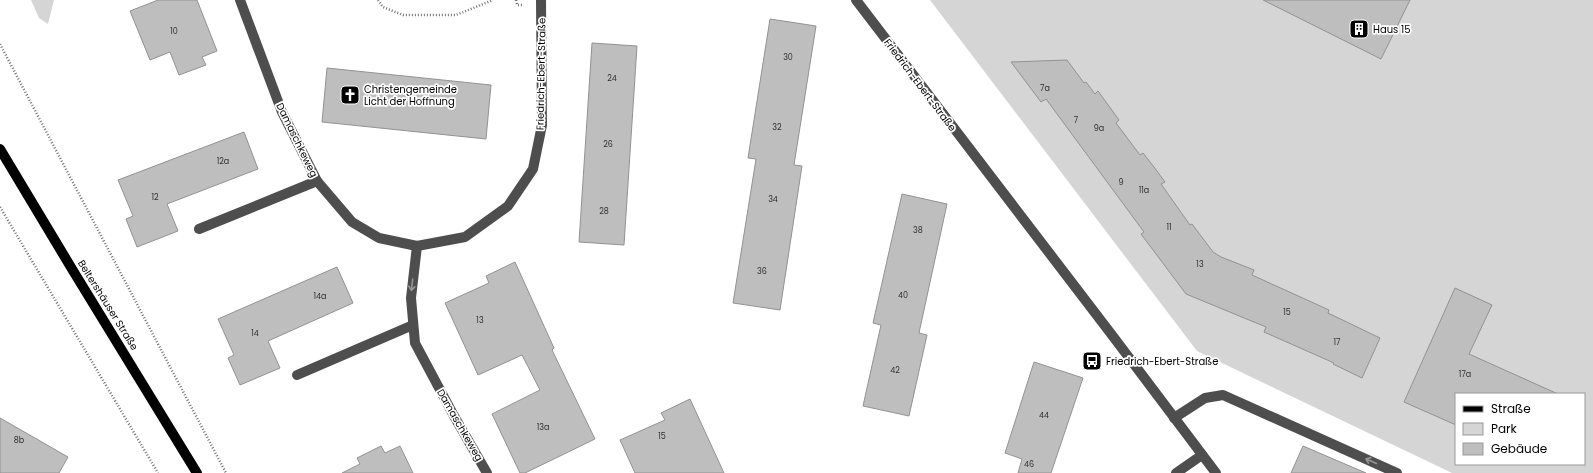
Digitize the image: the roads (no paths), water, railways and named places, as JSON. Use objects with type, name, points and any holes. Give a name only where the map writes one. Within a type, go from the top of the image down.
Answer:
[{"type":"main road","name":"Beltershäuser Straße","points":[[0,149],[197,473]]},
{"type":"street","name":"Damaschkeweg","points":[[240,0],[282,112],[317,181],[352,222],[379,238],[417,246],[411,298],[415,343],[454,416],[487,473]]},
{"type":"street","name":"Friedrich-Ebert-Straße","points":[[417,246],[465,237],[508,206],[533,169],[542,125],[541,0]]},
{"type":"street","name":"Friedrich-Ebert-Straße","points":[[856,0],[1216,473]]},
{"type":"street","points":[[199,229],[317,181]]},
{"type":"street","points":[[297,375],[413,325]]},
{"type":"street","points":[[1174,418],[1205,398],[1223,395],[1397,473]]},
{"type":"street","points":[[1176,473],[1202,455]]},
{"type":"place","name":"Haus 15","points":[[1359,29]]},
{"type":"place","name":"Christengemeinde Licht der Hoffnung","points":[[350,95]]},
{"type":"place","name":"Friedrich-Ebert-Straße","points":[[1092,361]]}]
